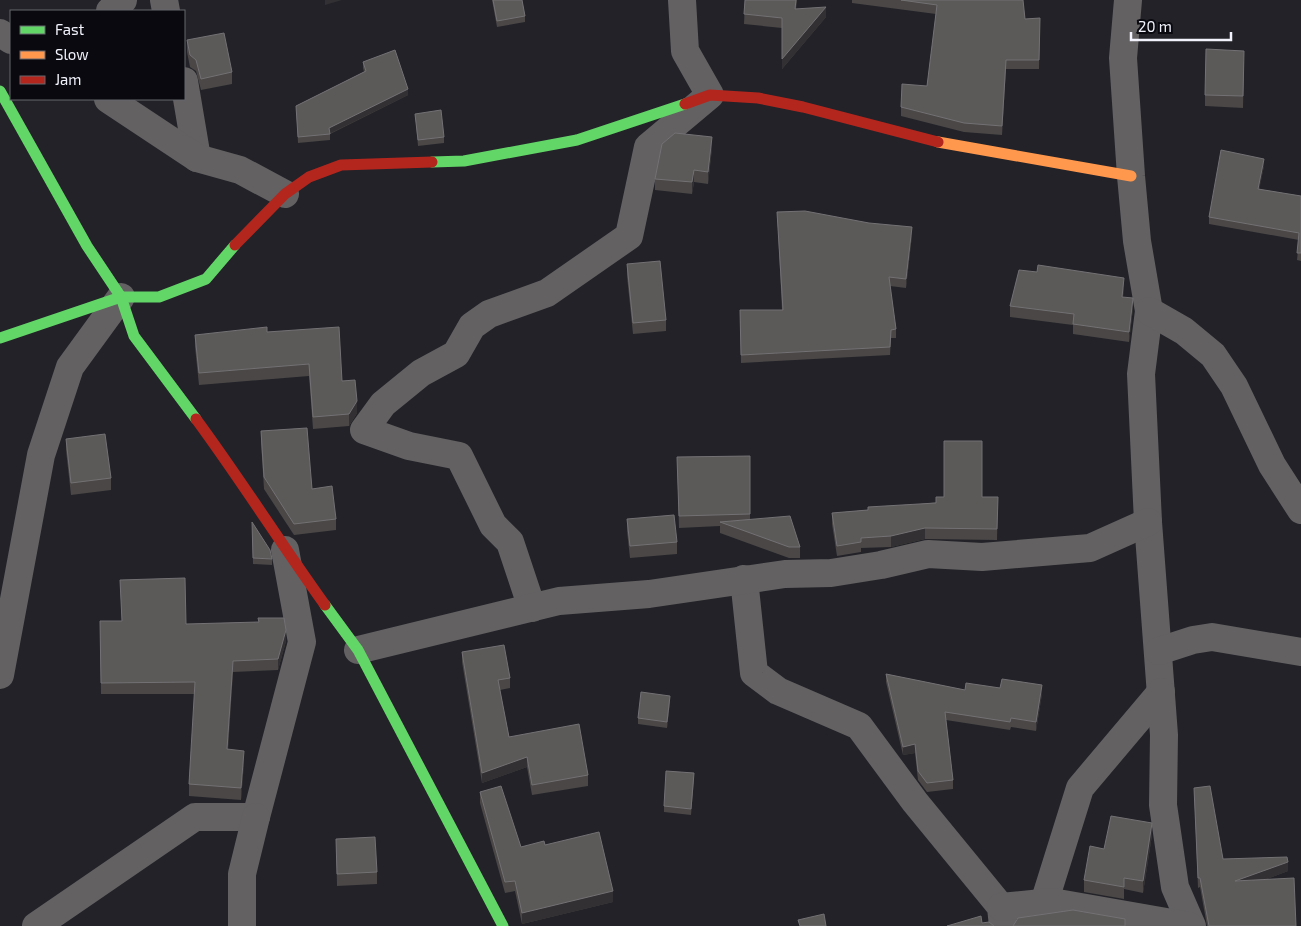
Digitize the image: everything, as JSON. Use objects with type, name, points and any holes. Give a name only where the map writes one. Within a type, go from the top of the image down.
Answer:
[{"type":"street","points":[[111,10],[123,0]]},
{"type":"street","points":[[682,0],[685,51],[710,95]]},
{"type":"street","points":[[1128,0],[1123,58],[1137,241],[1149,311],[1142,374],[1148,522],[1164,735],[1163,805],[1175,887],[1191,926]]},
{"type":"street","points":[[185,87],[198,158]]},
{"type":"street","points":[[0,91],[87,246],[122,297],[134,336],[235,472],[285,550],[358,650],[503,926]]},
{"type":"street","points":[[532,608],[510,542],[493,525],[459,456],[409,446],[364,430],[383,404],[421,373],[456,354],[472,326],[489,314],[547,294],[629,236],[648,147],[710,95]]},
{"type":"street","points":[[0,338],[122,297],[159,297],[206,279],[238,241],[285,194],[309,177],[341,165],[464,161],[577,140],[710,95],[758,98],[803,107],[958,147],[1131,176]]},
{"type":"street","points":[[110,100],[198,158],[240,170],[285,194]]},
{"type":"street","points":[[0,675],[41,455],[70,367],[122,297]]},
{"type":"street","points":[[1149,311],[1184,331],[1213,355],[1234,386],[1272,465],[1301,510]]},
{"type":"street","points":[[358,650],[559,601],[649,594],[786,574],[831,573],[882,565],[928,554],[982,557],[1090,548],[1148,522]]},
{"type":"street","points":[[242,926],[242,874],[302,642],[285,550]]},
{"type":"street","points":[[744,579],[754,673],[778,691],[859,726],[1002,917],[1052,902],[1191,926]]},
{"type":"street","points":[[1158,651],[1194,640],[1212,638],[1301,652]]},
{"type":"street","points":[[1044,903],[1080,788],[1161,692]]},
{"type":"street","points":[[36,926],[195,817],[256,817]]},
{"type":"building","points":[[493,0],[522,0],[525,16],[497,21]]},
{"type":"building","points":[[745,0],[796,0],[795,9],[826,7],[782,59],[782,18],[744,14]]},
{"type":"building","points":[[901,0],[1023,0],[1025,19],[1040,18],[1039,60],[1006,60],[1002,126],[964,123],[901,107],[902,84],[927,86],[937,5]]},
{"type":"building","points":[[224,33],[232,72],[201,79],[196,60],[190,55],[187,40]]},
{"type":"building","points":[[1206,49],[1244,51],[1243,96],[1205,95]]},
{"type":"building","points":[[395,50],[408,89],[329,128],[330,134],[298,137],[296,106],[366,71],[363,62]]},
{"type":"building","points":[[441,110],[444,137],[418,140],[415,114]]},
{"type":"building","points":[[675,133],[712,137],[708,172],[694,170],[692,182],[655,179],[662,144]]},
{"type":"building","points":[[1221,150],[1264,159],[1258,189],[1301,196],[1301,253],[1297,253],[1299,233],[1209,217]]},
{"type":"building","points":[[805,211],[869,223],[912,227],[906,279],[889,277],[896,329],[891,330],[890,347],[741,355],[740,310],[783,310],[777,212]]},
{"type":"building","points":[[660,261],[666,320],[633,323],[627,264]]},
{"type":"building","points":[[1038,265],[1124,278],[1122,297],[1133,298],[1129,332],[1073,324],[1074,314],[1010,306],[1019,270],[1037,272]]},
{"type":"building","points":[[267,327],[267,332],[339,327],[342,381],[355,380],[357,401],[349,414],[313,417],[309,364],[199,373],[195,335]]},
{"type":"building","points":[[307,428],[312,489],[332,486],[336,519],[294,524],[264,477],[261,431]]},
{"type":"building","points":[[105,434],[111,478],[71,483],[66,439]]},
{"type":"building","points":[[944,441],[982,441],[982,497],[998,497],[997,529],[925,528],[891,536],[861,538],[861,542],[837,546],[832,513],[868,510],[868,507],[936,503],[936,497],[944,497]]},
{"type":"building","points":[[750,456],[750,514],[679,516],[677,457]]},
{"type":"building","points":[[674,515],[677,542],[630,546],[627,519]]},
{"type":"building","points":[[790,516],[800,547],[789,547],[720,522]]},
{"type":"building","points":[[252,522],[270,550],[272,559],[253,558]]},
{"type":"building","points":[[185,578],[186,624],[259,622],[258,618],[284,618],[286,630],[278,659],[233,661],[227,749],[244,751],[241,788],[189,784],[195,682],[101,683],[100,621],[122,621],[120,580]]},
{"type":"building","points":[[504,645],[510,678],[498,680],[509,737],[579,724],[588,775],[532,785],[527,757],[482,773],[462,652]]},
{"type":"building","points":[[886,674],[965,690],[966,683],[1000,688],[1002,679],[1042,685],[1036,722],[1011,718],[1010,722],[945,712],[953,780],[927,783],[918,771],[915,744],[903,747]]},
{"type":"building","points":[[641,692],[670,696],[667,722],[638,718]]},
{"type":"building","points":[[666,771],[694,773],[691,809],[664,806]]},
{"type":"building","points":[[501,786],[521,847],[544,841],[545,845],[599,832],[613,891],[522,913],[515,881],[505,882],[480,792]]},
{"type":"building","points":[[1210,786],[1223,859],[1287,857],[1288,862],[1235,881],[1294,878],[1296,926],[1209,926],[1200,878],[1198,878],[1194,788]]},
{"type":"building","points":[[1111,816],[1152,823],[1143,881],[1124,878],[1124,887],[1084,880],[1090,846],[1104,849]]},
{"type":"building","points":[[375,837],[377,872],[337,874],[336,839]]},
{"type":"building","points":[[1073,910],[1125,919],[1125,926],[1013,926],[1018,918]]},
{"type":"building","points":[[824,914],[826,926],[800,926],[798,920]]},
{"type":"building","points":[[981,916],[982,923],[989,922],[994,926],[947,926]]},
{"type":"traffic: fast","points":[[0,91],[87,246],[121,297],[134,336],[196,419]]},
{"type":"traffic: fast","points":[[432,162],[464,161],[577,140],[685,104]]},
{"type":"traffic: fast","points":[[0,338],[121,297],[159,297],[206,279],[235,245]]},
{"type":"traffic: fast","points":[[325,605],[358,650],[503,926]]},
{"type":"traffic: slow","points":[[938,142],[1131,176]]},
{"type":"traffic: jam","points":[[685,104],[710,95],[758,98],[803,107],[938,142]]},
{"type":"traffic: jam","points":[[235,245],[285,194],[309,177],[341,165],[432,162]]},
{"type":"traffic: jam","points":[[196,419],[325,605]]}]
